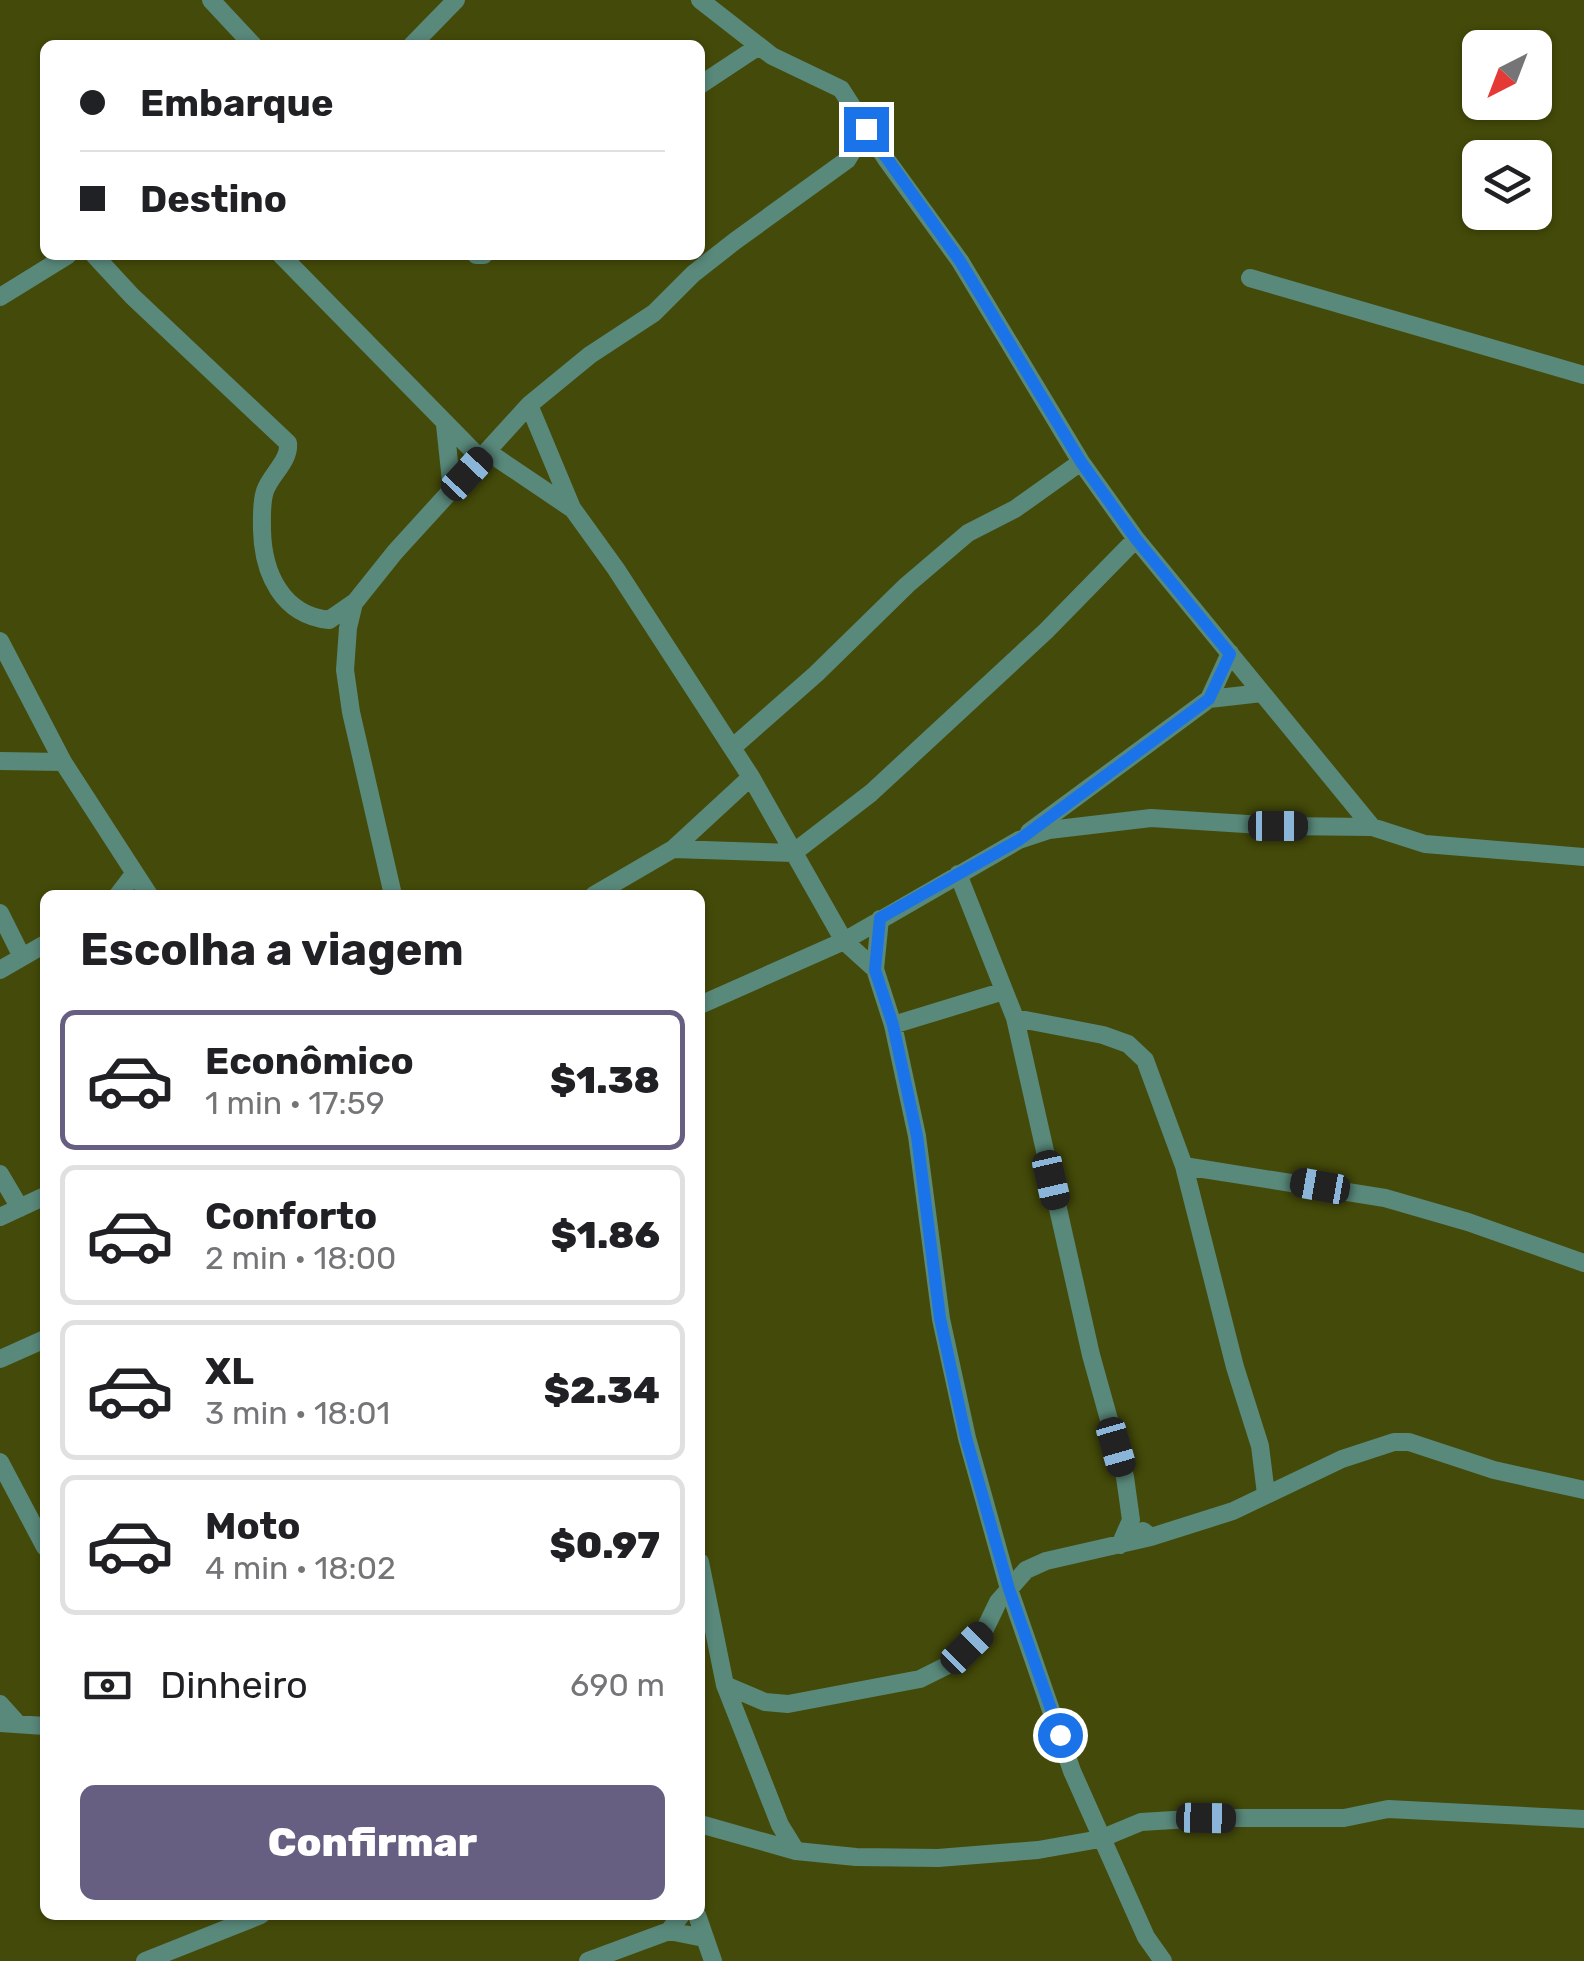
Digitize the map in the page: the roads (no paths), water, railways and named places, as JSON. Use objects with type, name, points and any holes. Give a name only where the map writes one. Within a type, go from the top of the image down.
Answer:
[{"type":"street","points":[[212,0],[248,40]]},
{"type":"street","points":[[417,40],[456,0]]},
{"type":"street","points":[[700,0],[759,46],[841,89],[960,261],[1081,462],[1136,539],[1372,827]]},
{"type":"street","points":[[705,83],[759,46]]},
{"type":"street","points":[[99,260],[288,443],[289,452],[266,488],[262,504],[264,555],[278,589],[298,612],[329,620],[354,602],[529,406],[590,355],[654,313],[721,252],[848,160],[866,129]]},
{"type":"street","points":[[848,160],[886,159]]},
{"type":"street","points":[[0,297],[60,260]]},
{"type":"street","points":[[286,260],[445,425],[485,455],[572,508]]},
{"type":"street","points":[[1250,278],[1584,375]]},
{"type":"street","points":[[529,406],[572,508],[751,777],[844,940],[875,970]]},
{"type":"street","points":[[445,425],[452,490]]},
{"type":"street","points":[[732,748],[816,674],[906,585],[968,533],[1038,495],[1081,462]]},
{"type":"street","points":[[673,849],[793,853],[871,793],[1046,631],[1136,539]]},
{"type":"street","points":[[354,602],[344,670],[354,729],[393,890]]},
{"type":"street","points":[[0,641],[63,762],[145,890]]},
{"type":"street","points":[[705,1003],[844,940],[1019,840],[1209,699],[1230,654]]},
{"type":"street","points":[[1209,699],[1262,693]]},
{"type":"street","points":[[0,761],[63,762]]},
{"type":"street","points":[[603,890],[673,849],[751,777]]},
{"type":"street","points":[[1019,840],[1049,830],[1152,818],[1372,827],[1425,844],[1584,857]]},
{"type":"street","points":[[122,890],[134,874]]},
{"type":"street","points":[[958,874],[1015,1018],[1091,1355],[1124,1477],[1131,1520],[1120,1545]]},
{"type":"street","points":[[0,913],[22,957]]},
{"type":"street","points":[[880,918],[875,970],[893,1025],[917,1136],[940,1318],[966,1438],[1009,1589],[1072,1771],[1146,1938],[1163,1961]]},
{"type":"street","points":[[0,970],[40,947]]},
{"type":"street","points":[[893,1025],[1004,991]]},
{"type":"street","points":[[1015,1018],[1103,1035],[1128,1044],[1145,1060],[1184,1166],[1235,1367],[1260,1446],[1266,1494]]},
{"type":"street","points":[[1184,1166],[1385,1198],[1584,1263]]},
{"type":"street","points":[[0,1174],[20,1208]]},
{"type":"street","points":[[0,1217],[40,1198]]},
{"type":"street","points":[[0,1359],[40,1341]]},
{"type":"street","points":[[724,1685],[765,1702],[788,1704],[920,1678],[950,1664],[984,1631],[998,1602],[1026,1570],[1046,1561],[1151,1537],[1233,1511],[1342,1458],[1394,1442],[1409,1442],[1494,1470],[1584,1490]]},
{"type":"street","points":[[0,1462],[40,1538]]},
{"type":"street","points":[[1131,1520],[1151,1537]]},
{"type":"street","points":[[705,1588],[724,1685],[780,1825],[796,1850]]},
{"type":"street","points":[[984,1631],[1008,1624],[1022,1626]]},
{"type":"street","points":[[0,1704],[9,1723],[40,1726]]},
{"type":"street","points":[[705,1825],[796,1850],[856,1857],[938,1858],[1038,1850],[1100,1839],[1141,1822],[1206,1818],[1344,1818],[1388,1809],[1584,1820]]},
{"type":"street","points":[[766,1843],[780,1825]]},
{"type":"street","points":[[145,1961],[248,1920]]},
{"type":"street","points":[[588,1961],[669,1931],[678,1920]]},
{"type":"street","points":[[699,1920],[713,1961]]},
{"type":"street","points":[[669,1931],[704,1938]]}]
